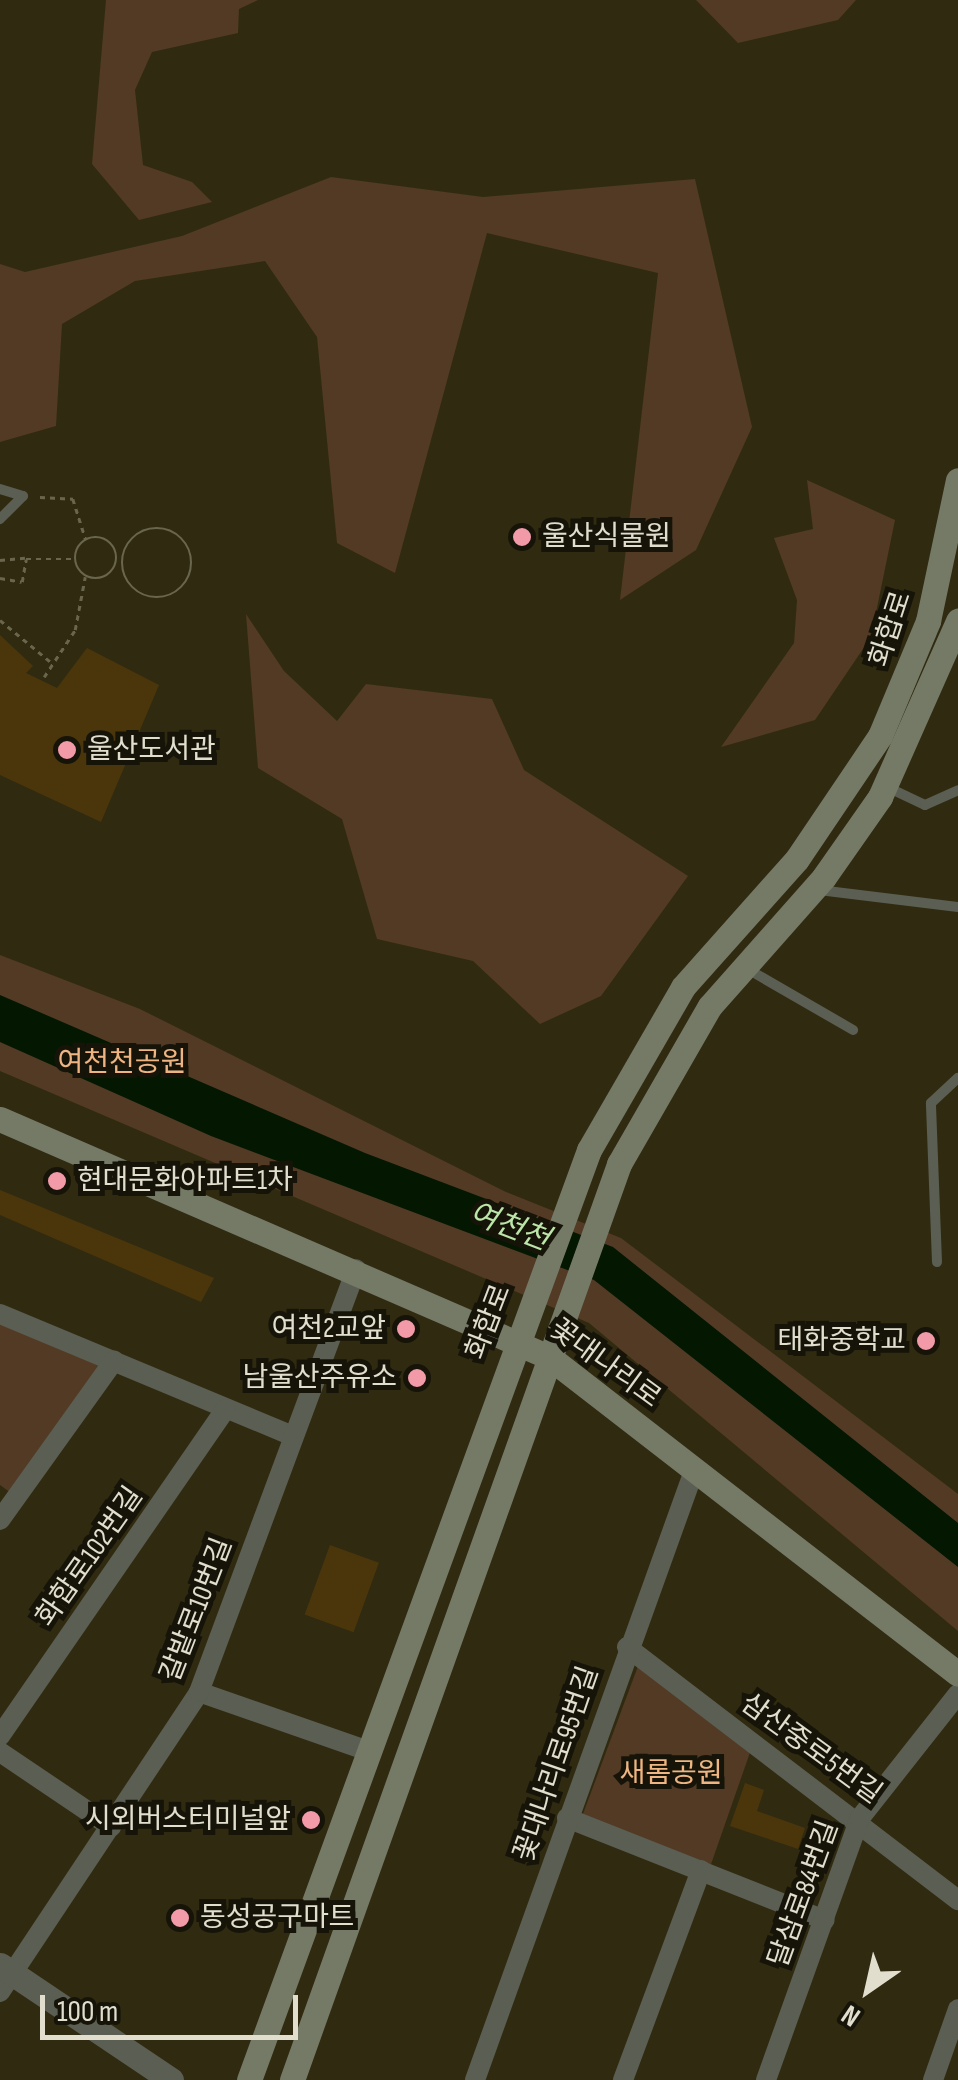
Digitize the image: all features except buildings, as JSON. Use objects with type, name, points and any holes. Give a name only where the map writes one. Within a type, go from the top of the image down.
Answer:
[{"type":"main road","name":"화합로","points":[[249,2080],[515,1338],[571,1193],[657,1025],[797,858],[880,736],[928,621],[958,480]]},
{"type":"main road","points":[[292,2080],[603,1204],[663,1078],[744,966],[814,890],[886,787],[958,621]]},
{"type":"main road","name":"꽃대나리로","points":[[0,1119],[356,1269],[515,1338],[549,1357],[958,1674]]},
{"type":"street","name":"갈밭로10번길","points":[[4,1977],[111,1827],[199,1692],[290,1435],[356,1269]]},
{"type":"street","points":[[0,1314],[290,1435]]},
{"type":"street","points":[[0,1520],[114,1361]]},
{"type":"street","name":"화합로102번길","points":[[0,1736],[226,1409]]},
{"type":"street","name":"꽃대나리로95번길","points":[[475,2080],[627,1647],[695,1468]]},
{"type":"street","name":"삼산중로5번길","points":[[627,1647],[860,1818],[958,1900]]},
{"type":"street","points":[[199,1692],[366,1750]]},
{"type":"street","name":"달삼로84번길","points":[[766,2080],[860,1818],[958,1694]]},
{"type":"street","points":[[0,1752],[111,1827]]},
{"type":"street","points":[[567,1818],[824,1920]]},
{"type":"street","points":[[624,2080],[700,1870]]},
{"type":"street","points":[[4,1977],[171,2080]]},
{"type":"street","points":[[934,2080],[958,2009]]},
{"type":"lane","points":[[0,489],[23,496],[0,520]]},
{"type":"lane","points":[[886,787],[925,805],[958,790]]},
{"type":"lane","points":[[814,890],[958,908]]},
{"type":"lane","points":[[744,966],[853,1030]]},
{"type":"lane","points":[[937,1262],[931,1102],[958,1078]]},
{"type":"path","points":[[23,496],[73,499],[86,540],[75,560]]},
{"type":"path","points":[[160,528],[181,537],[192,569],[181,589],[160,598],[130,585],[122,563],[138,534],[160,528]]},
{"type":"path","points":[[86,540],[109,542],[116,564]]},
{"type":"path","points":[[0,578],[22,582],[26,559]]},
{"type":"path","points":[[0,560],[75,560]]},
{"type":"path","points":[[44,677],[76,630],[85,576],[75,560]]},
{"type":"path","points":[[85,576],[103,578],[122,563]]},
{"type":"path","points":[[0,620],[53,664]]},
{"type":"green space","points":[[106,0],[258,0],[239,9],[238,33],[152,52],[135,90],[143,165],[192,182],[212,202],[139,220],[92,164]]},
{"type":"green space","points":[[696,0],[856,0],[838,20],[738,43]]},
{"type":"green space","points":[[331,177],[483,197],[695,179],[752,427],[696,550],[620,600],[658,273],[487,233],[395,573],[337,543],[317,337],[265,261],[135,281],[62,324],[56,426],[0,442],[0,264],[25,272],[182,236]]},
{"type":"green space","points":[[807,480],[895,520],[871,637],[815,720],[721,747],[794,643],[797,600],[774,538],[813,529]]},
{"type":"green space","points":[[246,614],[284,671],[337,721],[366,684],[492,699],[524,770],[688,876],[601,996],[540,1024],[473,961],[377,939],[342,819],[258,768]]},
{"type":"green space","name":"여천천공원","points":[[0,955],[140,1009],[506,1192],[621,1238],[958,1494],[958,1631],[589,1323],[0,1071]]},
{"type":"green space","points":[[0,1320],[105,1363],[11,1493],[0,1485]]},
{"type":"green space","name":"새롬공원","points":[[641,1658],[754,1741],[709,1870],[580,1822]]},
{"type":"water","name":"여천천","points":[[0,995],[365,1153],[613,1247],[958,1523],[958,1567],[594,1280],[211,1136],[0,1042]]},
{"type":"place","name":"울산식물원","points":[[522,537]]},
{"type":"place","name":"울산도서관","points":[[67,750]]},
{"type":"place","name":"현대문화아파트1차","points":[[57,1181]]},
{"type":"place","name":"여천2교앞","points":[[406,1329]]},
{"type":"place","name":"태화중학교","points":[[926,1341]]},
{"type":"place","name":"남울산주유소","points":[[417,1378]]},
{"type":"place","name":"시외버스터미널앞","points":[[311,1820]]},
{"type":"place","name":"동성공구마트","points":[[180,1918]]}]
